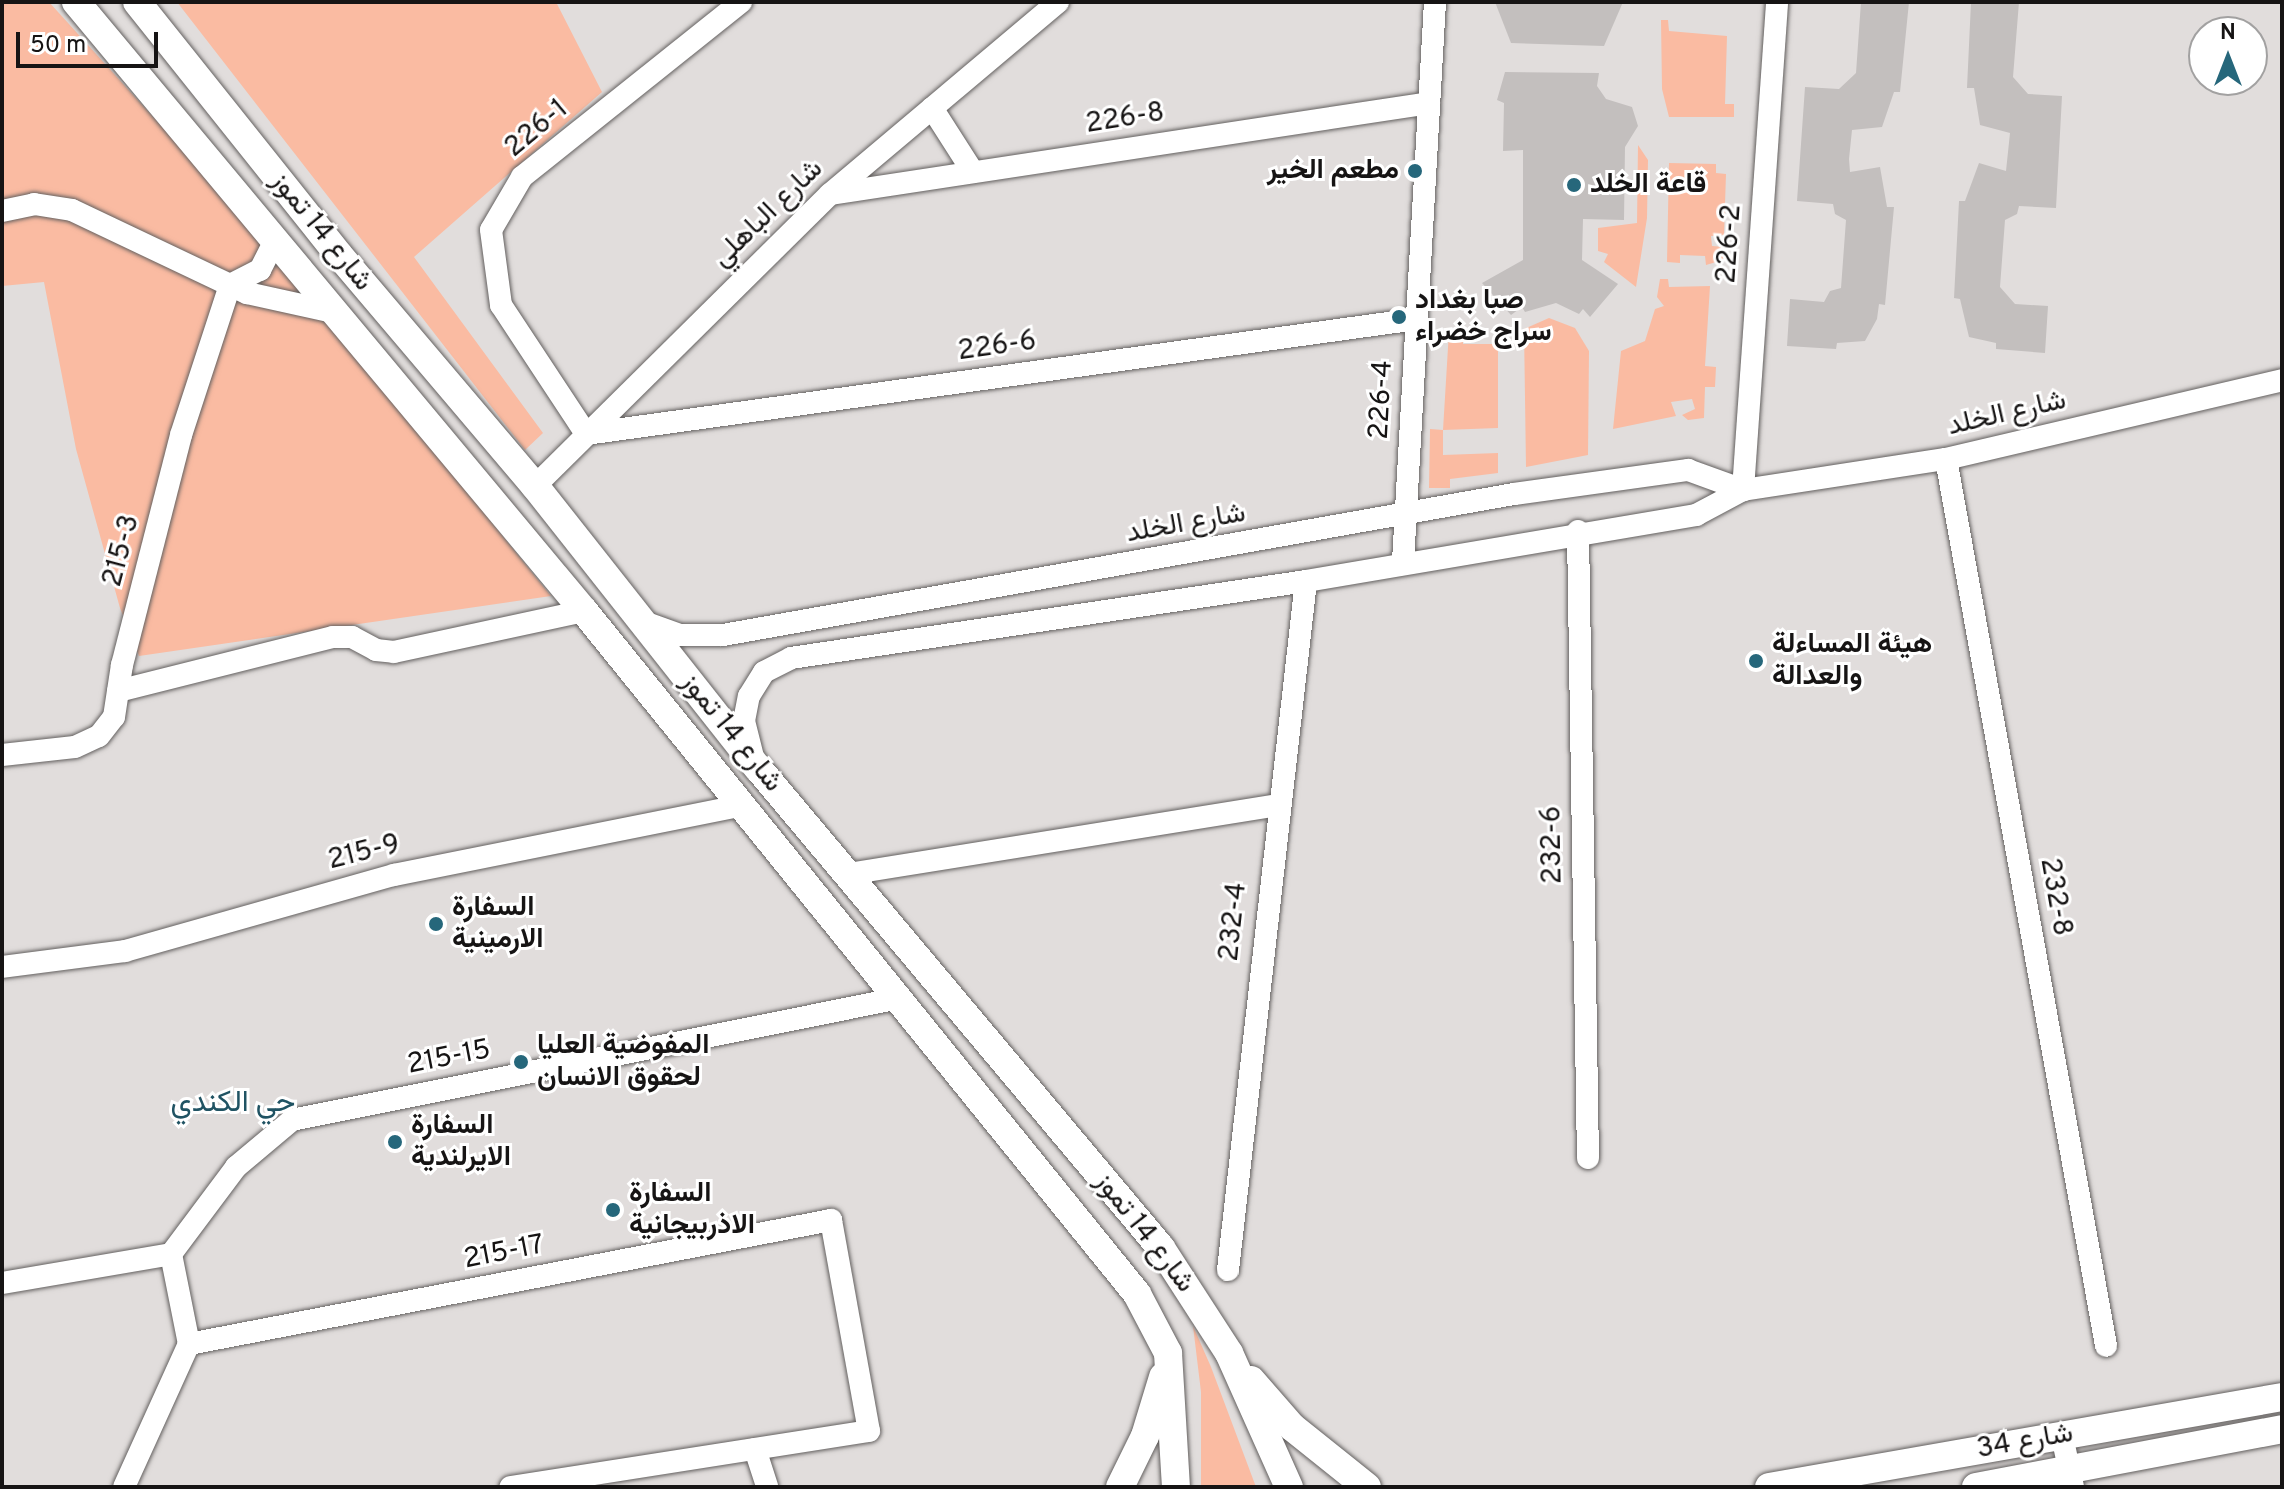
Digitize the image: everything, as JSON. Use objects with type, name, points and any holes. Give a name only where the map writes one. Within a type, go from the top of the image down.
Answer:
[{"type":"main road","name":"شارع 14 تموز","points":[[76,2],[584,611],[1137,1294],[1168,1353],[1176,1487]]},
{"type":"main road","name":"شارع 14 تموز","points":[[137,2],[339,255],[535,486],[758,768],[1161,1248],[1229,1353],[1289,1487]]},
{"type":"main road","points":[[1120,1487],[1145,1436],[1168,1353]]},
{"type":"main road","points":[[1229,1353],[1292,1427],[1367,1487]]},
{"type":"main road","name":"شارع 34","points":[[1769,1487],[2282,1397]]},
{"type":"main road","name":"شارع 34","points":[[1976,1487],[2071,1478],[2282,1429]]},
{"type":"street","name":"226-1","points":[[586,434],[501,305],[491,230],[522,177],[741,2]]},
{"type":"street","name":"شارع الباهلي","points":[[535,486],[830,194],[1058,2]]},
{"type":"street","name":"226-4","points":[[1403,562],[1435,2]]},
{"type":"street","name":"226-2","points":[[1743,490],[1777,2]]},
{"type":"street","name":"226-8","points":[[830,194],[1429,103]]},
{"type":"street","points":[[932,108],[973,172]]},
{"type":"street","points":[[2,211],[34,204],[72,210],[230,285],[264,298],[338,314]]},
{"type":"street","points":[[230,285],[260,270],[275,241]]},
{"type":"street","name":"215-3","points":[[2,755],[75,747],[99,736],[114,717],[181,435],[230,285]]},
{"type":"street","name":"226-6","points":[[586,434],[1417,319]]},
{"type":"street","name":"شارع الخلد","points":[[758,768],[745,733],[749,696],[764,672],[791,658],[1306,581],[1578,531],[1696,515],[1743,490],[1946,459],[2282,380]]},
{"type":"street","name":"232-8","points":[[1946,459],[2106,1346]]},
{"type":"street","name":"شارع الخلد","points":[[639,619],[679,635],[723,635],[1405,516],[1514,494],[1688,470],[1743,490]]},
{"type":"street","name":"232-6","points":[[1578,531],[1588,1158]]},
{"type":"street","name":"232-4","points":[[1228,1270],[1277,805],[1306,581]]},
{"type":"street","points":[[118,691],[333,637],[352,637],[376,650],[394,652],[584,611]]},
{"type":"street","name":"215-9","points":[[2,967],[154,945],[394,875],[743,805]]},
{"type":"street","points":[[848,874],[1277,805]]},
{"type":"street","name":"215-15","points":[[171,1254],[236,1167],[292,1120],[900,998]]},
{"type":"street","name":"215-17","points":[[189,1344],[831,1220],[869,1431],[755,1449]]},
{"type":"street","points":[[2,1283],[171,1254],[189,1344],[124,1487]]},
{"type":"street","points":[[2062,1436],[2071,1478]]},
{"type":"street","points":[[510,1487],[755,1449],[767,1487]]},
{"type":"shaded area","points":[[2,2],[49,2],[258,233],[551,596],[139,656],[120,608],[76,449],[44,282],[2,286]]},
{"type":"shaded area","points":[[177,2],[556,2],[602,92],[414,257],[543,433],[525,450]]},
{"type":"shaded area","points":[[1661,20],[1668,20],[1669,31],[1727,36],[1725,104],[1734,104],[1734,117],[1669,117],[1662,89]]},
{"type":"shaded area","points":[[1638,145],[1648,160],[1647,218],[1636,287],[1604,262],[1608,254],[1598,251],[1598,228],[1637,223]]},
{"type":"shaded area","points":[[1669,163],[1716,164],[1716,173],[1726,174],[1724,235],[1711,236],[1712,246],[1725,247],[1723,260],[1706,265],[1705,256],[1680,255],[1680,263],[1667,262]]},
{"type":"shaded area","points":[[1660,279],[1668,279],[1669,287],[1710,286],[1705,366],[1716,367],[1715,387],[1705,387],[1704,418],[1688,420],[1682,415],[1695,409],[1692,399],[1671,402],[1676,416],[1613,429],[1621,351],[1645,341],[1655,309],[1664,306],[1657,297]]},
{"type":"shaded area","points":[[1549,318],[1575,328],[1589,351],[1588,455],[1526,467],[1524,329]]},
{"type":"shaded area","points":[[1449,331],[1463,331],[1463,344],[1492,344],[1498,339],[1498,428],[1443,430]]},
{"type":"shaded area","points":[[1430,429],[1443,430],[1443,455],[1498,453],[1498,473],[1450,479],[1450,488],[1429,488]]},
{"type":"shaded area","points":[[1193,1326],[1256,1487],[1201,1487],[1201,1392]]},
{"type":"building","points":[[1495,2],[1623,2],[1604,46],[1511,43]]},
{"type":"building","points":[[1861,2],[1909,2],[1900,92],[1894,92],[1882,127],[1852,130],[1849,159],[1850,172],[1880,167],[1887,207],[1894,207],[1885,305],[1879,304],[1877,319],[1865,341],[1837,343],[1836,349],[1787,346],[1790,299],[1824,302],[1830,291],[1841,288],[1846,220],[1835,214],[1833,204],[1797,201],[1805,87],[1839,89],[1856,73]]},
{"type":"building","points":[[1971,2],[2019,2],[2013,77],[2028,94],[2062,96],[2056,208],[2019,206],[2017,214],[2005,220],[2000,287],[2015,304],[2048,306],[2045,353],[1996,349],[1996,343],[1969,337],[1960,299],[1954,298],[1959,201],[1965,201],[1979,163],[2006,171],[2010,133],[1980,125],[1974,88],[1967,88]]},
{"type":"building","name":"قاعة الخلد","points":[[1505,72],[1599,73],[1597,86],[1606,99],[1632,107],[1638,126],[1625,147],[1624,220],[1583,219],[1582,260],[1618,284],[1590,317],[1583,309],[1579,314],[1556,303],[1525,312],[1522,307],[1511,315],[1482,283],[1523,260],[1523,150],[1503,151],[1504,103],[1497,100]]},
{"type":"place","name":"مطعم الخير","points":[[1415,171]]},
{"type":"place","name":"قاعة الخلد","points":[[1574,185]]},
{"type":"place","name":"صبا بغداد سراج خضراء","points":[[1399,317]]},
{"type":"place","name":"هيئة المساءلة والعدالة","points":[[1756,661]]},
{"type":"place","name":"السفارة الارمينية","points":[[436,924]]},
{"type":"place","name":"المفوضية العليا لحقوق الانسان","points":[[521,1062]]},
{"type":"place","name":"السفارة الايرلندية","points":[[395,1142]]},
{"type":"place","name":"السفارة الاذربيجانية","points":[[613,1210]]},
{"type":"district","name":"حي الكندي","points":[[233,1104]]}]
